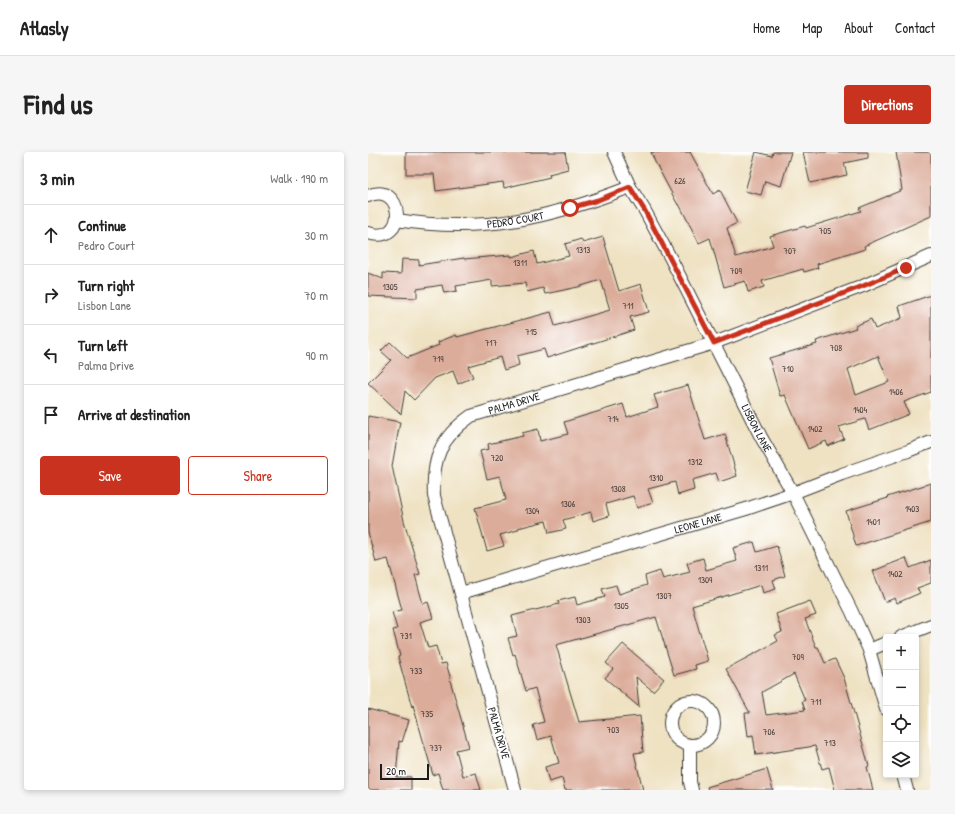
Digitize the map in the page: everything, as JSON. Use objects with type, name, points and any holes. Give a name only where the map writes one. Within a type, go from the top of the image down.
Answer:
[{"type":"street","name":"LISBON LANE","points":[[614,152],[630,187],[649,218],[761,437],[793,494],[852,612],[869,650],[885,706]]},
{"type":"street","name":"PEDRO COURT","points":[[397,220],[457,226],[516,221],[598,200],[630,187]]},
{"type":"street","points":[[368,196],[376,194],[388,197],[396,207],[398,214],[394,227],[389,232],[375,235],[368,233]]},
{"type":"street","name":"PALMA DRIVE","points":[[515,790],[434,496],[433,476],[437,458],[444,443],[456,426],[471,416],[714,343],[863,286],[931,256]]},
{"type":"street","name":"LEONE LANE","points":[[461,593],[793,494],[842,474],[931,442]]},
{"type":"street","points":[[908,634],[931,625]]},
{"type":"street","points":[[869,650],[883,644]]},
{"type":"street","points":[[690,745],[690,782],[692,790]]},
{"type":"street","points":[[904,778],[907,790]]},
{"type":"building","points":[[406,152],[565,152],[568,169],[549,174],[550,177],[504,188],[503,182],[436,191],[434,174],[406,174]]},
{"type":"building","points":[[651,152],[690,152],[713,194],[720,190],[737,223],[727,228],[736,257],[773,246],[770,236],[805,226],[806,228],[861,211],[859,208],[902,190],[896,152],[931,152],[931,216],[864,246],[865,249],[817,264],[818,268],[804,272],[803,269],[762,281],[764,287],[748,292],[745,281],[724,287],[710,238],[699,243]]},
{"type":"building","points":[[756,152],[772,156],[773,152],[791,152],[781,186],[765,181],[761,195],[745,191]]},
{"type":"building","points":[[803,152],[868,152],[868,158],[844,163],[847,175],[810,183]]},
{"type":"building","points":[[603,237],[619,291],[641,284],[649,312],[630,317],[634,330],[547,358],[544,349],[517,356],[519,365],[504,370],[500,357],[468,366],[473,377],[458,384],[453,371],[435,378],[414,400],[405,391],[401,414],[368,383],[391,360],[381,351],[390,342],[407,358],[439,345],[438,342],[456,335],[457,337],[551,312],[555,326],[610,310],[601,280],[578,287],[545,294],[543,288],[527,292],[525,283],[492,286],[492,280],[456,286],[457,291],[444,293],[442,285],[417,289],[417,298],[368,296],[368,273],[383,279],[383,273],[401,274],[402,259],[419,260],[419,265],[464,258],[511,255],[511,257],[534,251],[537,264],[569,256],[565,244],[581,239],[583,243]]},
{"type":"building","points":[[931,295],[931,392],[904,402],[909,414],[869,430],[865,419],[839,427],[844,439],[828,446],[826,441],[808,449],[785,395],[780,396],[769,358],[817,344],[816,341],[856,328],[855,326],[871,319],[875,329],[902,318],[899,306]],"holes":[[[878,356],[889,382],[856,395],[848,369]]]},
{"type":"building","points":[[688,385],[705,440],[725,434],[737,476],[719,482],[716,473],[692,480],[694,490],[678,495],[675,482],[648,489],[653,503],[637,508],[633,496],[606,504],[609,516],[593,521],[591,512],[563,520],[566,529],[549,533],[546,521],[518,528],[518,530],[500,535],[504,546],[487,551],[475,508],[506,500],[500,476],[487,479],[480,451],[489,449],[488,444],[523,436],[522,433],[538,429],[540,441],[568,434],[564,422],[623,404],[627,417],[658,407],[654,395]]},
{"type":"building","points":[[368,416],[400,422],[392,466],[404,521],[420,574],[415,575],[423,604],[428,602],[433,618],[420,622],[428,648],[436,646],[441,664],[446,663],[451,680],[469,747],[456,750],[463,776],[476,773],[481,790],[443,790],[438,773],[433,775],[413,705],[412,707],[398,657],[400,656],[393,630],[397,629],[392,612],[402,610],[388,559],[376,562],[368,532]]},
{"type":"building","points":[[931,483],[931,522],[856,546],[846,511]]},
{"type":"building","points":[[754,542],[757,552],[777,546],[785,576],[773,580],[776,589],[763,593],[761,585],[692,606],[708,661],[695,665],[696,669],[674,675],[656,617],[556,645],[579,722],[640,716],[643,752],[634,753],[643,790],[565,790],[562,778],[549,782],[545,767],[559,763],[551,736],[537,740],[533,725],[544,722],[535,688],[526,691],[515,654],[513,655],[508,638],[517,636],[512,616],[559,604],[558,601],[575,597],[577,605],[605,597],[602,589],[616,585],[619,594],[647,585],[645,576],[660,571],[663,579],[690,572],[687,563],[703,558],[706,570],[737,561],[733,548]]},
{"type":"building","points":[[906,558],[910,568],[931,560],[931,583],[917,588],[920,593],[897,603],[895,598],[885,602],[873,571]]},
{"type":"building","points":[[810,601],[816,615],[805,619],[816,647],[818,647],[825,663],[835,659],[844,678],[869,766],[867,767],[873,790],[835,790],[829,767],[822,769],[815,746],[756,755],[753,735],[748,736],[745,713],[750,713],[726,669],[778,641],[775,635],[782,632],[776,614]],"holes":[[[794,674],[805,700],[802,701],[805,710],[766,715],[762,692]]]},
{"type":"building","points":[[623,644],[664,679],[653,691],[636,677],[639,707],[605,678],[613,669],[606,663]]},
{"type":"building","points":[[368,709],[409,720],[402,742],[399,741],[396,777],[411,777],[411,790],[368,790]]},
{"type":"building","points":[[767,769],[773,790],[708,790],[707,787]]},
{"type":"route","points":[[570,208],[598,200],[630,187],[671,259],[714,343],[819,304],[906,268]]}]
